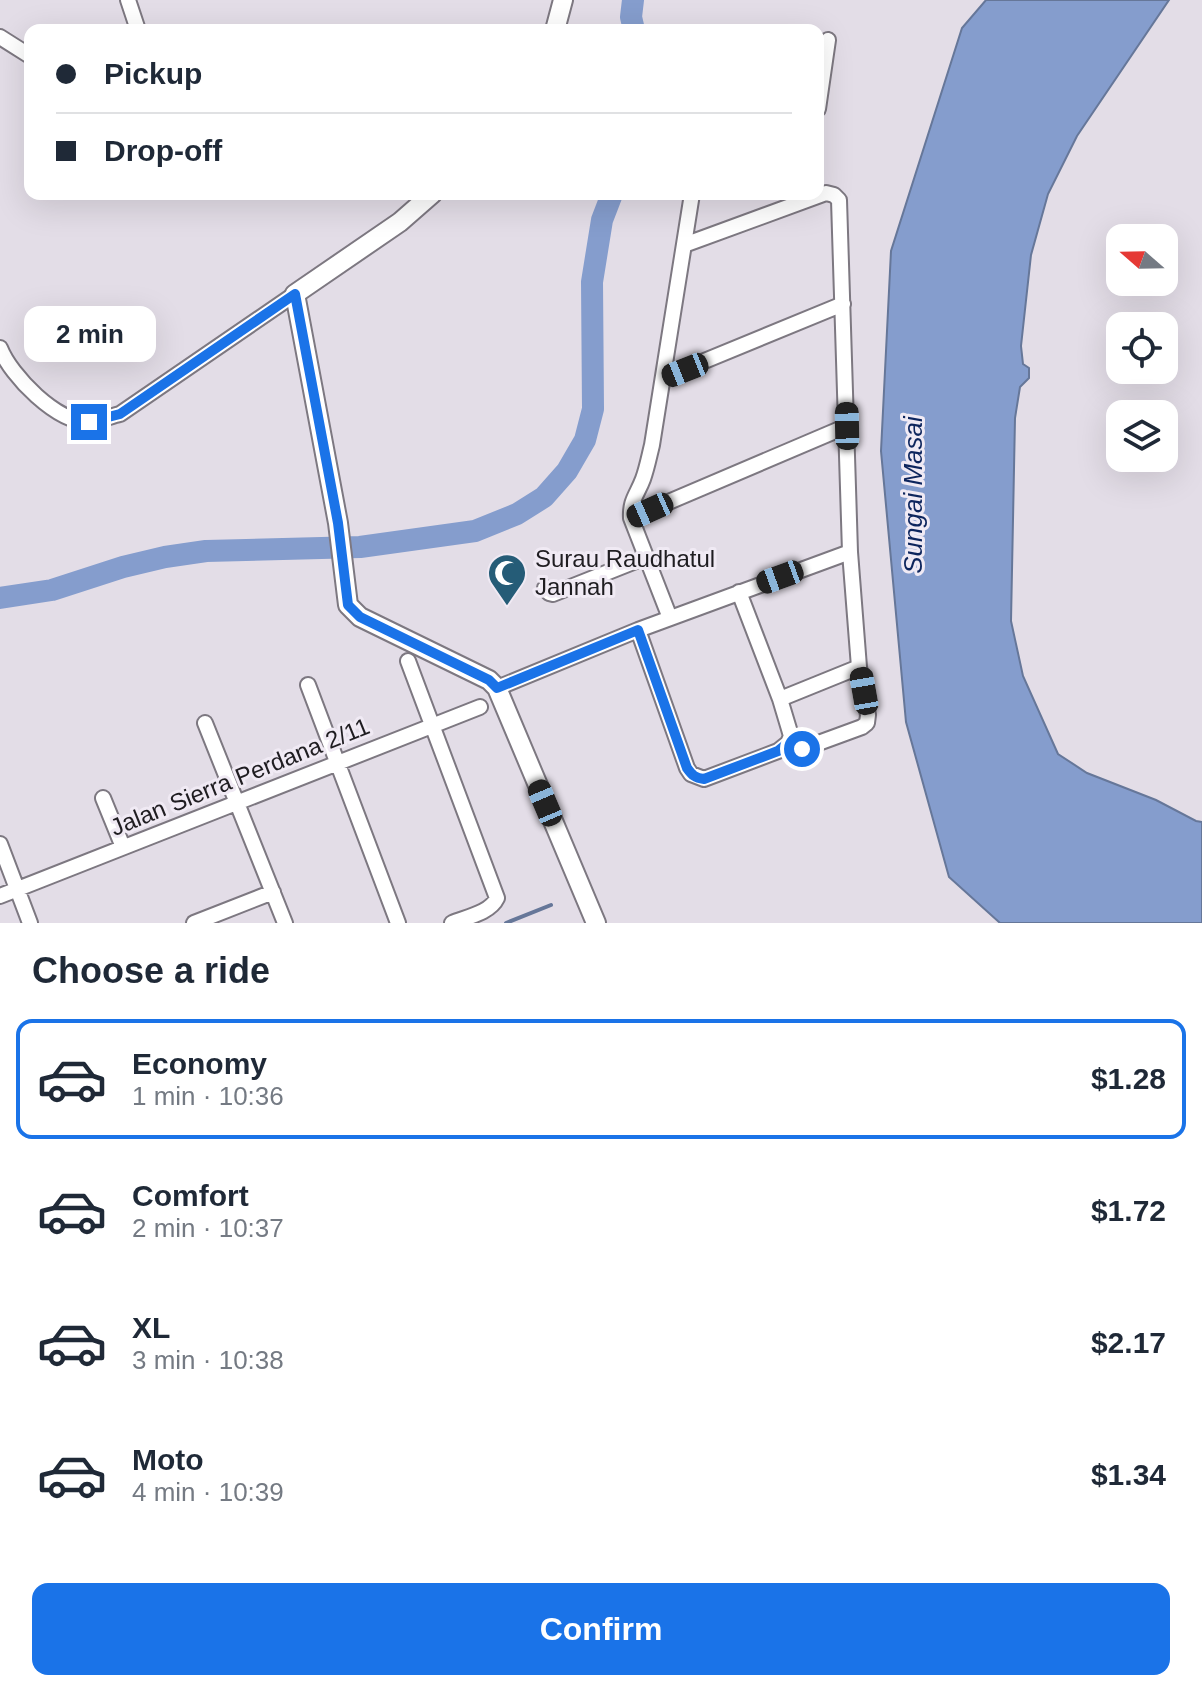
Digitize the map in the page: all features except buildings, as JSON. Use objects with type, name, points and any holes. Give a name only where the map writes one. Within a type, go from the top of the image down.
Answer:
[{"type":"street","points":[[128,0],[136,24]]},
{"type":"street","points":[[557,24],[563,0]]},
{"type":"street","points":[[0,37],[24,52]]},
{"type":"street","points":[[824,68],[828,40]]},
{"type":"street","points":[[788,743],[802,749],[862,727],[867,723],[868,715],[859,667],[850,552],[839,200],[834,195],[824,193]]},
{"type":"street","points":[[0,348],[5,360],[44,404],[64,416],[89,422],[120,414],[400,222],[425,200]]},
{"type":"street","points":[[670,618],[631,518],[631,502],[642,484],[652,445],[691,200]]},
{"type":"street","points":[[684,245],[796,200]]},
{"type":"street","points":[[295,294],[338,523],[348,605],[360,617],[489,680],[497,688],[591,922]]},
{"type":"street","points":[[663,378],[843,304]]},
{"type":"street","points":[[631,518],[847,426]]},
{"type":"street","points":[[642,484],[653,497],[668,502]]},
{"type":"street","points":[[497,688],[638,630],[850,552]]},
{"type":"street","points":[[545,588],[553,594],[646,557]]},
{"type":"street","points":[[638,630],[687,768],[697,778],[704,779],[778,751],[791,736],[739,592]]},
{"type":"street","points":[[408,661],[497,898],[489,908],[452,923]]},
{"type":"street","points":[[780,699],[859,667]]},
{"type":"street","points":[[308,685],[398,923]]},
{"type":"street","name":"Jalan Sierra Perdana 2/11","points":[[0,896],[480,707]]},
{"type":"street","points":[[205,723],[285,923]]},
{"type":"street","points":[[103,798],[123,847]]},
{"type":"street","points":[[0,844],[30,923]]},
{"type":"street","points":[[194,923],[273,892]]},
{"type":"water","name":"Sungai Masai","points":[[986,0],[1169,0],[1077,136],[1048,194],[1031,255],[1021,346],[1023,364],[1029,368],[1029,378],[1020,387],[1015,418],[1011,621],[1023,676],[1058,754],[1087,773],[1202,822],[1202,923],[1000,923],[949,877],[906,722],[881,451],[891,251],[962,28]]},
{"type":"waterway","points":[[633,0],[633,24]]},
{"type":"waterway","points":[[0,598],[52,590],[123,567],[206,551],[360,547],[475,531],[517,514],[544,497],[567,471],[585,440],[593,409],[592,282],[602,220],[610,200]]},
{"type":"waterway","points":[[506,923],[551,905]]},
{"type":"place","name":"Surau Raudhatul Jannah","points":[[507,607]]},
{"type":"route","points":[[89,422],[120,414],[295,294],[338,523],[348,605],[360,617],[489,680],[497,688],[638,630],[691,774],[704,779],[778,751],[788,743],[802,749]]}]
